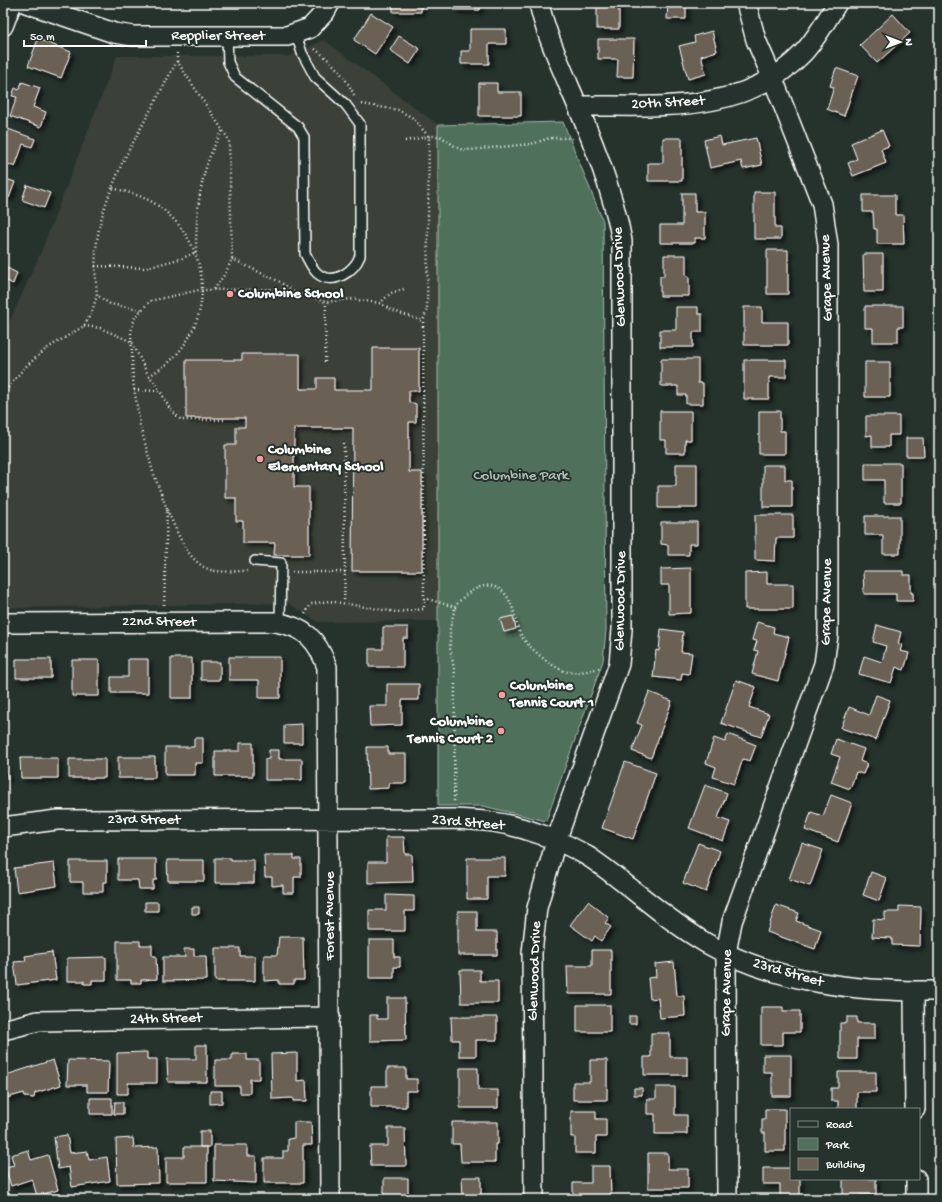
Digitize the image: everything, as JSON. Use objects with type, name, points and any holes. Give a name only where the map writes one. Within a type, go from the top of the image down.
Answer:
[{"type":"street","points":[[3,26],[12,3]]},
{"type":"street","name":"Repplier Street","points":[[26,3],[114,33],[133,36],[287,36],[310,28],[326,12],[330,3]]},
{"type":"street","name":"Glenwood Drive","points":[[534,1199],[532,954],[537,908],[556,842],[619,664],[622,630],[622,241],[617,212],[578,106],[543,22],[539,3]]},
{"type":"street","name":"Grape Avenue","points":[[727,1199],[726,953],[732,922],[824,664],[828,635],[828,245],[822,204],[773,79],[756,40],[746,3]]},
{"type":"street","name":"20th Street","points":[[578,106],[688,105],[721,100],[752,90],[773,79],[803,53],[837,3]]},
{"type":"street","name":"22nd Street","points":[[3,623],[164,622],[296,629]]},
{"type":"street","name":"Forest Avenue","points":[[296,629],[322,651],[327,667],[330,1199]]},
{"type":"street","name":"23rd Street","points":[[3,827],[57,820],[454,819],[493,822],[528,830],[587,856],[615,876],[666,917],[726,953],[773,971],[835,986],[882,991],[939,992]]},
{"type":"street","points":[[914,992],[915,1108]]},
{"type":"street","name":"24th Street","points":[[3,1030],[38,1021],[330,1017]]},
{"type":"street","points":[[916,1180],[916,1199]]},
{"type":"lane","points":[[227,36],[228,62],[236,77],[298,127],[302,133],[304,144],[305,254],[310,265],[318,274],[335,277],[343,276],[357,264],[360,256],[360,124],[346,106],[319,82],[302,53],[296,34]]},
{"type":"lane","points":[[255,561],[281,563],[296,629]]},
{"type":"path","points":[[296,34],[330,60],[349,84],[361,104],[370,107],[398,110],[413,118],[429,137],[427,309],[423,321],[422,556],[424,609],[396,612],[329,600],[311,604],[296,629]]},
{"type":"path","points":[[3,394],[24,368],[46,349],[84,326],[92,312],[97,295],[95,266],[96,240],[103,211],[122,163],[177,61],[178,36]]},
{"type":"path","points":[[177,61],[229,140],[232,259],[225,274],[214,289]]},
{"type":"path","points":[[149,376],[167,364],[185,344],[196,323],[202,305],[203,289],[196,252],[198,200],[203,174],[210,153],[223,130]]},
{"type":"path","points":[[405,141],[440,136],[459,149],[470,150],[531,144],[550,138],[563,137],[577,139],[589,136]]},
{"type":"path","points":[[112,188],[132,193],[156,204],[173,218],[185,233],[196,252]]},
{"type":"path","points":[[95,266],[145,268],[183,258],[196,252]]},
{"type":"path","points":[[232,259],[280,282],[291,290],[326,302],[351,299],[380,303],[391,310],[423,321]]},
{"type":"path","points":[[164,622],[167,509],[153,472],[142,432],[134,390],[131,332],[135,317],[150,302],[203,289],[291,290]]},
{"type":"path","points":[[380,303],[391,293],[404,289]]},
{"type":"path","points":[[97,295],[110,304],[141,310]]},
{"type":"path","points":[[325,362],[326,302]]},
{"type":"path","points":[[84,326],[100,328],[132,342],[149,376],[160,391],[170,409],[181,420],[224,420]]},
{"type":"path","points":[[134,390],[160,391]]},
{"type":"path","points":[[344,443],[345,572]]},
{"type":"path","points":[[454,819],[455,674],[450,648],[450,629],[455,607],[466,593],[476,588],[485,586],[496,588],[507,596],[522,636],[530,648],[548,662],[567,672],[586,672],[619,664]]},
{"type":"path","points":[[424,598],[455,607]]},
{"type":"shaded area","name":"Columbine School","points":[[324,40],[438,125],[438,621],[318,622],[288,603],[3,608],[3,336],[41,252],[117,56],[290,56]]},
{"type":"green space","name":"Columbine Park","points":[[563,122],[603,221],[606,630],[603,661],[546,821],[483,806],[438,806],[438,125]]},
{"type":"building","points":[[393,3],[421,3],[421,12],[393,12]]},
{"type":"building","points":[[454,3],[480,3],[480,10],[454,10]]},
{"type":"building","points":[[597,3],[619,3],[619,29],[597,29]]},
{"type":"building","points":[[668,3],[686,3],[686,19],[667,19]]},
{"type":"building","points":[[371,13],[393,27],[375,54],[354,40]]},
{"type":"building","points":[[937,13],[939,13],[939,38],[937,38]]},
{"type":"building","points":[[893,14],[910,33],[877,63],[860,45]]},
{"type":"building","points":[[470,29],[506,29],[506,44],[489,44],[489,64],[461,64],[461,51],[470,51]]},
{"type":"building","points":[[712,31],[717,51],[701,56],[706,74],[688,79],[679,46],[695,42],[694,36]]},
{"type":"building","points":[[399,36],[420,49],[410,64],[390,50]]},
{"type":"building","points":[[38,39],[71,52],[61,78],[28,66]]},
{"type":"building","points":[[598,39],[634,39],[633,77],[617,77],[618,59],[598,59]]},
{"type":"building","points":[[836,68],[858,76],[844,116],[827,109],[834,87],[830,86]]},
{"type":"building","points":[[22,82],[40,88],[33,107],[46,112],[41,127],[10,116],[17,97],[12,96],[15,88],[19,90]]},
{"type":"building","points":[[479,83],[497,83],[497,92],[521,92],[521,116],[479,116]]},
{"type":"building","points":[[8,129],[35,139],[32,147],[23,144],[15,167],[3,162],[3,144]]},
{"type":"building","points":[[882,130],[889,146],[881,149],[886,163],[853,176],[848,163],[857,159],[851,143]]},
{"type":"building","points":[[720,136],[722,145],[756,138],[762,165],[743,169],[741,161],[710,168],[704,140]]},
{"type":"building","points":[[663,138],[682,138],[682,181],[648,181],[648,163],[663,163]]},
{"type":"building","points":[[3,178],[15,182],[9,198],[3,195]]},
{"type":"building","points":[[27,185],[50,193],[44,208],[22,200]]},
{"type":"building","points":[[754,192],[775,192],[775,228],[781,228],[781,239],[754,239]]},
{"type":"building","points":[[682,193],[695,193],[695,212],[705,212],[705,238],[695,238],[695,243],[660,243],[660,225],[682,225]]},
{"type":"building","points":[[863,195],[895,195],[895,215],[903,215],[904,244],[877,244],[877,229],[874,229],[873,212],[863,212]]},
{"type":"building","points":[[767,250],[788,250],[788,294],[767,294]]},
{"type":"building","points":[[863,254],[883,254],[883,292],[864,292]]},
{"type":"building","points":[[664,255],[686,255],[686,276],[689,276],[689,296],[660,296],[660,276],[664,276]]},
{"type":"building","points":[[3,266],[17,273],[13,284],[3,279]]},
{"type":"building","points":[[865,306],[903,306],[903,327],[898,327],[898,342],[873,342],[873,328],[865,328]]},
{"type":"building","points":[[676,307],[698,307],[698,314],[702,314],[702,332],[693,332],[693,347],[660,347],[660,330],[676,330]]},
{"type":"building","points":[[744,307],[762,307],[762,322],[788,322],[788,345],[744,345]]},
{"type":"building","name":"Columbine Elementary School","points":[[373,348],[419,348],[419,391],[409,391],[409,402],[416,404],[416,422],[409,422],[409,472],[422,472],[422,571],[352,571],[353,428],[294,428],[294,487],[309,487],[309,555],[274,555],[275,543],[243,543],[243,521],[236,521],[236,498],[225,498],[225,445],[236,445],[236,427],[245,427],[245,418],[186,418],[186,360],[242,360],[242,354],[300,354],[300,389],[317,389],[317,378],[334,378],[334,390],[373,390]]},
{"type":"building","points":[[661,359],[698,359],[698,383],[703,383],[703,404],[686,404],[686,395],[678,395],[678,386],[661,386]]},
{"type":"building","points":[[744,360],[786,360],[786,377],[769,377],[769,399],[744,399]]},
{"type":"building","points":[[865,362],[890,362],[890,397],[865,397]]},
{"type":"building","points":[[660,411],[691,411],[691,440],[685,440],[685,453],[666,453],[666,440],[660,440]]},
{"type":"building","points":[[759,411],[780,411],[780,431],[785,431],[785,454],[759,454]]},
{"type":"building","points":[[866,416],[899,416],[899,435],[889,435],[889,447],[872,447],[872,435],[866,436]]},
{"type":"building","points":[[906,438],[923,438],[924,456],[906,456]]},
{"type":"building","points":[[865,463],[901,463],[901,503],[884,503],[884,480],[865,480]]},
{"type":"building","points":[[676,464],[697,464],[697,508],[658,508],[658,486],[676,486]]},
{"type":"building","points":[[763,465],[785,465],[785,480],[792,480],[792,507],[763,507]]},
{"type":"building","points":[[755,515],[793,515],[793,538],[776,538],[775,561],[755,560]]},
{"type":"building","points":[[865,516],[900,516],[900,554],[883,554],[883,535],[865,535]]},
{"type":"building","points":[[661,522],[697,522],[697,544],[689,544],[689,555],[668,555],[668,545],[661,544]]},
{"type":"building","points":[[691,568],[691,613],[669,614],[669,585],[661,585],[661,569]]},
{"type":"building","points":[[863,571],[903,571],[903,575],[911,575],[911,593],[913,593],[913,601],[896,601],[896,594],[864,594]]},
{"type":"building","points":[[767,572],[767,584],[793,584],[793,609],[745,609],[745,573]]},
{"type":"building","points":[[513,616],[516,629],[504,632],[500,619]]},
{"type":"building","points":[[757,622],[774,627],[773,633],[789,637],[778,681],[752,674],[758,651],[754,650],[757,641],[752,640]]},
{"type":"building","points":[[877,625],[901,632],[898,644],[902,645],[900,651],[909,653],[904,670],[896,667],[891,683],[859,674],[864,656],[882,662],[886,646],[873,642]]},
{"type":"building","points":[[383,627],[408,627],[408,638],[403,638],[403,667],[369,667],[369,649],[383,649]]},
{"type":"building","points":[[661,629],[683,632],[681,652],[692,653],[689,674],[682,673],[681,680],[653,677],[656,650],[659,651]]},
{"type":"building","points":[[229,657],[280,657],[280,698],[259,698],[259,680],[229,680]]},
{"type":"building","points":[[171,658],[192,658],[192,698],[171,698]]},
{"type":"building","points":[[16,659],[51,659],[51,678],[16,678]]},
{"type":"building","points":[[128,659],[148,659],[148,693],[111,693],[111,677],[128,677]]},
{"type":"building","points":[[72,660],[99,660],[99,696],[72,696]]},
{"type":"building","points":[[201,662],[220,662],[220,680],[201,680]]},
{"type":"building","points":[[736,680],[756,687],[749,707],[769,714],[761,737],[721,723]]},
{"type":"building","points":[[387,684],[419,684],[419,700],[402,700],[402,725],[370,726],[369,706],[387,706]]},
{"type":"building","points":[[649,692],[672,701],[651,758],[632,751],[642,725],[637,723]]},
{"type":"building","points":[[876,695],[890,700],[876,740],[841,728],[849,707],[869,715]]},
{"type":"building","points":[[302,724],[302,743],[284,743],[284,725]]},
{"type":"building","points":[[728,734],[756,745],[750,761],[743,759],[734,784],[713,777],[716,767],[706,763],[714,738],[725,742]]},
{"type":"building","points":[[194,738],[203,738],[203,763],[195,763],[195,775],[165,775],[165,747],[194,747]]},
{"type":"building","points":[[836,739],[864,749],[860,761],[867,764],[863,774],[856,772],[850,789],[831,782],[840,757],[831,754]]},
{"type":"building","points":[[240,743],[253,743],[253,776],[215,776],[215,751],[240,751]]},
{"type":"building","points":[[367,747],[388,747],[388,754],[406,754],[406,783],[389,783],[389,788],[368,789]]},
{"type":"building","points":[[269,750],[279,750],[279,759],[302,759],[302,780],[265,780],[265,759],[269,759]]},
{"type":"building","points":[[118,757],[155,757],[155,778],[118,778]]},
{"type":"building","points":[[20,758],[58,758],[58,778],[21,778]]},
{"type":"building","points":[[69,759],[105,759],[105,778],[69,778]]},
{"type":"building","points":[[3,760],[8,779],[3,780]]},
{"type":"building","points":[[625,762],[656,773],[633,839],[602,828]]},
{"type":"building","points":[[705,785],[727,793],[718,818],[730,822],[723,841],[689,828]]},
{"type":"building","points":[[831,795],[852,803],[838,842],[805,830],[811,812],[823,816]]},
{"type":"building","points":[[386,837],[404,837],[405,854],[412,854],[413,882],[368,883],[368,862],[386,862]]},
{"type":"building","points":[[698,843],[720,851],[706,892],[683,883]]},
{"type":"building","points":[[802,843],[823,850],[810,886],[789,879]]},
{"type":"building","points":[[264,855],[294,855],[294,859],[301,859],[301,877],[294,877],[294,893],[283,893],[283,885],[272,886],[272,877],[265,877]]},
{"type":"building","points":[[215,858],[254,860],[254,883],[215,883]]},
{"type":"building","points":[[467,858],[505,858],[505,876],[487,876],[487,899],[467,899]]},
{"type":"building","points":[[118,859],[156,859],[156,880],[153,880],[153,889],[139,889],[138,880],[118,880]]},
{"type":"building","points":[[167,860],[204,860],[204,881],[168,881]]},
{"type":"building","points":[[70,861],[107,861],[107,882],[103,882],[103,892],[83,892],[83,882],[70,882]]},
{"type":"building","points":[[54,863],[57,886],[17,892],[14,868]]},
{"type":"building","points":[[871,872],[887,878],[879,901],[863,895]]},
{"type":"building","points":[[386,895],[414,896],[414,911],[405,911],[405,931],[369,931],[369,910],[386,910]]},
{"type":"building","points":[[588,901],[609,918],[605,923],[611,927],[601,941],[595,936],[592,941],[570,925]]},
{"type":"building","points":[[145,902],[158,902],[158,911],[145,911]]},
{"type":"building","points":[[776,905],[799,913],[796,921],[821,930],[815,949],[767,932]]},
{"type":"building","points":[[899,906],[921,907],[920,946],[892,945],[892,938],[872,937],[873,919],[885,920],[885,912],[899,912]]},
{"type":"building","points":[[192,907],[199,907],[199,914],[192,914]]},
{"type":"building","points":[[458,911],[477,911],[477,932],[497,932],[497,955],[458,955]]},
{"type":"building","points":[[279,937],[303,937],[304,980],[294,980],[294,984],[279,984],[279,980],[264,981],[264,955],[277,955]]},
{"type":"building","points":[[369,940],[394,940],[394,957],[400,957],[400,967],[394,967],[394,978],[369,978]]},
{"type":"building","points":[[117,941],[140,941],[140,945],[152,945],[152,956],[156,956],[157,979],[141,980],[141,983],[131,983],[131,980],[117,980]]},
{"type":"building","points":[[215,948],[240,948],[240,956],[255,956],[255,981],[215,981]]},
{"type":"building","points":[[184,949],[194,949],[194,956],[206,956],[207,980],[163,981],[163,957],[185,957]]},
{"type":"building","points":[[592,950],[611,950],[611,994],[568,994],[567,966],[592,966]]},
{"type":"building","points":[[52,952],[56,980],[17,985],[14,962],[26,961],[25,956]]},
{"type":"building","points":[[106,957],[106,980],[92,980],[92,984],[84,984],[84,981],[67,981],[67,958]]},
{"type":"building","points":[[674,962],[677,996],[684,996],[685,1016],[660,1018],[658,998],[650,999],[648,978],[656,977],[655,964]]},
{"type":"building","points":[[460,970],[480,970],[480,981],[498,981],[498,1003],[461,1003]]},
{"type":"building","points":[[387,998],[405,998],[406,1040],[370,1041],[370,1015],[377,1015],[377,1019],[387,1019]]},
{"type":"building","points":[[577,1005],[610,1005],[610,1032],[577,1032]]},
{"type":"building","points":[[761,1007],[783,1007],[783,1011],[800,1011],[800,1032],[783,1032],[783,1045],[761,1045]]},
{"type":"building","points":[[629,1016],[636,1016],[636,1024],[629,1024]]},
{"type":"building","points":[[451,1017],[497,1017],[497,1040],[476,1040],[476,1056],[459,1056],[459,1040],[452,1040]]},
{"type":"building","points":[[847,1017],[857,1017],[857,1023],[875,1023],[875,1039],[857,1039],[857,1059],[840,1059],[840,1023],[847,1023]]},
{"type":"building","points":[[651,1033],[670,1033],[670,1057],[687,1057],[687,1075],[644,1075],[644,1057],[651,1057]]},
{"type":"building","points":[[196,1045],[207,1045],[207,1082],[168,1082],[167,1059],[196,1059]]},
{"type":"building","points":[[147,1052],[147,1059],[157,1059],[157,1083],[128,1083],[128,1094],[117,1094],[117,1053]]},
{"type":"building","points":[[297,1053],[297,1081],[306,1080],[307,1101],[293,1101],[293,1098],[272,1099],[271,1054]]},
{"type":"building","points":[[232,1054],[247,1054],[247,1060],[259,1060],[259,1079],[250,1079],[250,1093],[240,1093],[240,1086],[215,1086],[215,1060],[232,1060]]},
{"type":"building","points":[[763,1055],[791,1055],[791,1096],[772,1096],[772,1072],[763,1072]]},
{"type":"building","points":[[53,1060],[61,1085],[35,1093],[34,1098],[25,1097],[24,1093],[6,1098],[3,1088],[3,1076]]},
{"type":"building","points":[[68,1060],[109,1061],[108,1092],[87,1092],[87,1085],[67,1085]]},
{"type":"building","points":[[590,1060],[607,1060],[607,1100],[573,1100],[573,1082],[590,1082]]},
{"type":"building","points":[[387,1068],[406,1068],[406,1079],[417,1079],[417,1091],[406,1091],[406,1107],[371,1107],[371,1086],[387,1086]]},
{"type":"building","points":[[460,1068],[478,1068],[478,1090],[498,1090],[498,1108],[460,1108]]},
{"type":"building","points":[[838,1072],[876,1072],[876,1092],[857,1092],[857,1108],[838,1108],[838,1101],[831,1101],[831,1088],[838,1088]]},
{"type":"building","points":[[656,1087],[675,1087],[675,1115],[687,1115],[687,1134],[655,1134],[655,1114],[647,1114],[647,1099],[656,1099]]},
{"type":"building","points":[[634,1088],[642,1088],[642,1095],[634,1095]]},
{"type":"building","points":[[210,1091],[222,1091],[222,1103],[210,1104]]},
{"type":"building","points":[[90,1098],[112,1098],[112,1114],[90,1114]]},
{"type":"building","points":[[115,1102],[123,1102],[123,1114],[114,1114]]},
{"type":"building","points":[[765,1109],[785,1109],[785,1151],[765,1151],[765,1133],[762,1133],[762,1119],[765,1119]]},
{"type":"building","points":[[571,1111],[596,1111],[596,1119],[606,1119],[606,1137],[596,1137],[596,1153],[575,1153],[575,1137],[571,1137]]},
{"type":"building","points":[[294,1122],[311,1122],[312,1145],[303,1145],[303,1183],[264,1183],[264,1158],[283,1158],[283,1151],[288,1151],[288,1139],[294,1138]]},
{"type":"building","points":[[452,1122],[498,1122],[498,1144],[495,1144],[495,1162],[461,1162],[460,1144],[452,1144]]},
{"type":"building","points":[[388,1128],[405,1128],[406,1166],[371,1166],[370,1146],[388,1146]]},
{"type":"building","points":[[200,1131],[210,1131],[210,1147],[200,1147]]},
{"type":"building","points":[[67,1135],[70,1153],[87,1151],[89,1160],[107,1157],[110,1181],[72,1187],[69,1167],[58,1169],[54,1137]]},
{"type":"building","points":[[133,1138],[134,1148],[158,1147],[159,1183],[117,1184],[116,1139]]},
{"type":"building","points":[[214,1145],[247,1145],[247,1156],[256,1156],[256,1183],[214,1181]]},
{"type":"building","points":[[184,1147],[207,1147],[207,1182],[166,1182],[166,1157],[184,1157]]},
{"type":"building","points":[[28,1150],[31,1160],[48,1155],[58,1190],[37,1196],[32,1179],[11,1186],[5,1167],[14,1165],[11,1155]]},
{"type":"building","points":[[648,1153],[668,1153],[668,1169],[688,1169],[688,1188],[648,1188]]},
{"type":"building","points":[[591,1166],[610,1166],[611,1199],[573,1199],[573,1183],[591,1183]]},
{"type":"building","points":[[763,1168],[790,1168],[790,1180],[800,1180],[800,1199],[763,1199],[780,1198],[780,1184],[763,1184]]},
{"type":"building","points":[[462,1177],[481,1177],[481,1195],[498,1195],[498,1199],[463,1199]]},
{"type":"building","points":[[384,1178],[408,1178],[408,1199],[384,1199]]},
{"type":"building","points":[[843,1180],[876,1180],[876,1195],[860,1195],[860,1199],[843,1199]]},
{"type":"place","name":"Columbine School","points":[[230,294]]},
{"type":"place","name":"Columbine Elementary School","points":[[260,459]]},
{"type":"place","name":"Columbine Tennis Court 1","points":[[502,695]]},
{"type":"place","name":"Columbine Tennis Court 2","points":[[501,731]]}]
